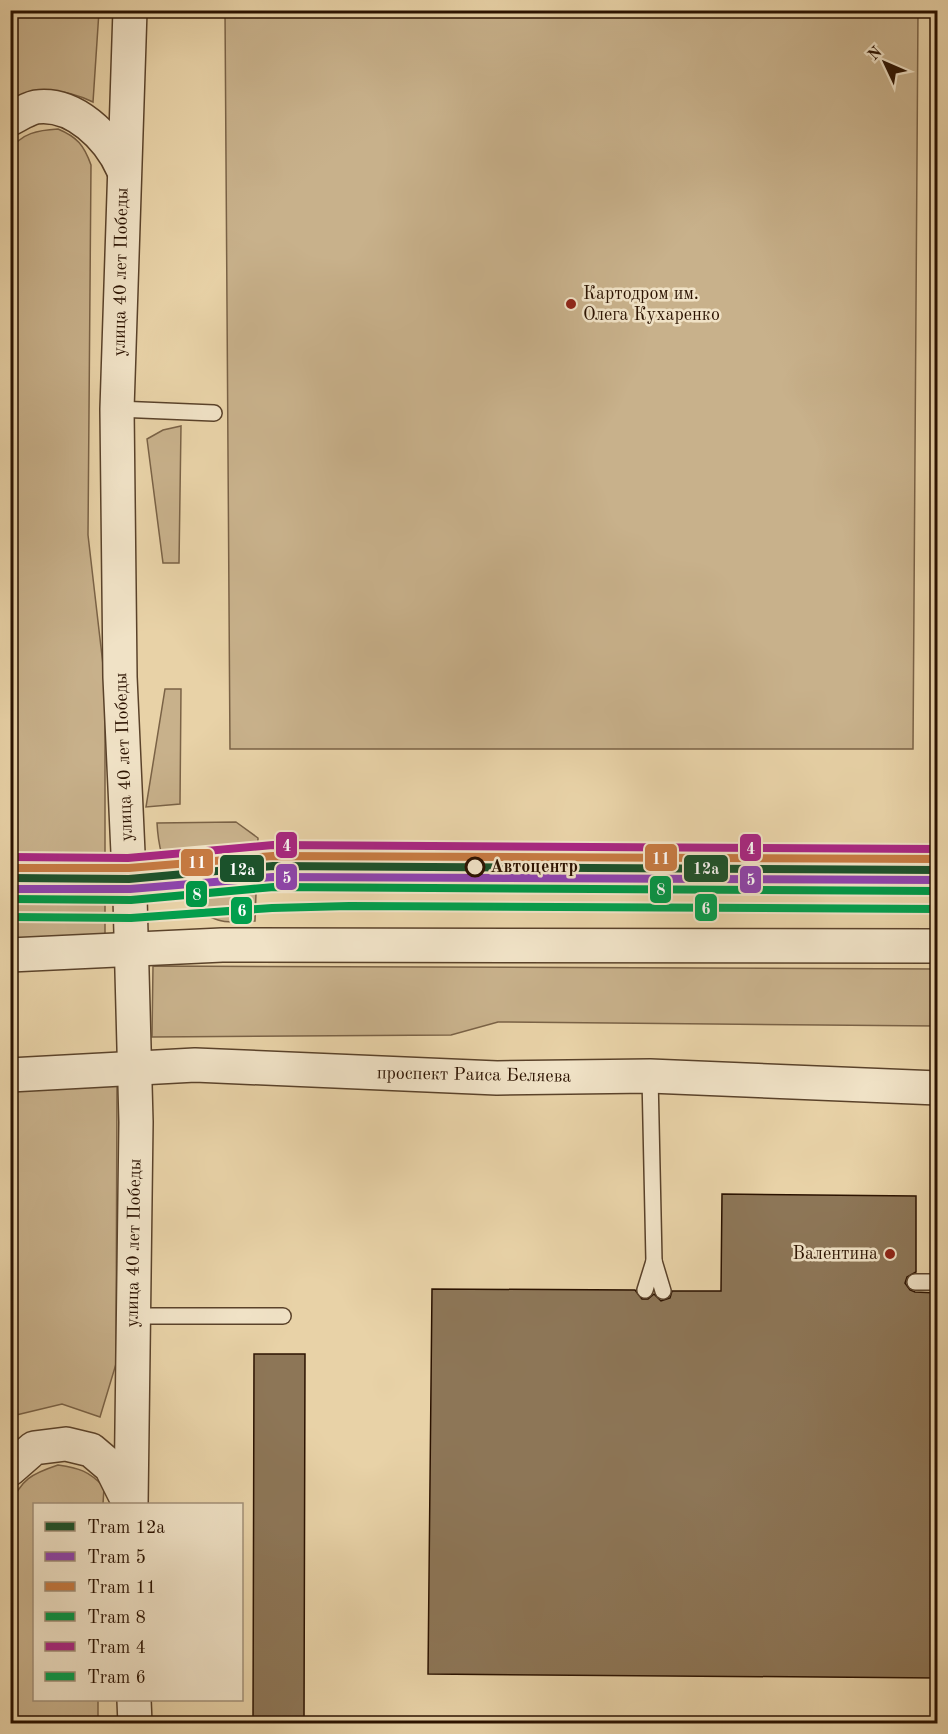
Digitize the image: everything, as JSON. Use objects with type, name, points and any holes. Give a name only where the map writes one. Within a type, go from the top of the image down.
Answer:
[{"type":"street","name":"улица 40 лет Победы","points":[[130,10],[123,169],[117,409],[120,677],[136,1122],[130,1503]]},
{"type":"street","points":[[10,119],[33,108],[53,106],[74,115],[95,130],[115,150],[123,169]]},
{"type":"street","points":[[10,955],[222,945],[938,946]]},
{"type":"street","name":"проспект Раиса Беляева","points":[[10,1075],[195,1065],[497,1078],[650,1076],[938,1088]]},
{"type":"street","points":[[10,1469],[34,1448],[66,1444],[91,1450],[111,1467],[129,1503]]},
{"type":"street","points":[[134,1701],[135,1724]]},
{"type":"lane","points":[[117,409],[214,412]]},
{"type":"lane","points":[[650,1076],[654,1261],[663,1291]]},
{"type":"lane","points":[[645,1290],[654,1261]]},
{"type":"lane","points":[[915,1282],[932,1282]]},
{"type":"lane","points":[[134,1316],[283,1316]]},
{"type":"shaded area","points":[[11,11],[99,11],[93,102],[71,94],[52,91],[11,100]]},
{"type":"shaded area","name":"Картодром им. Олега Кухаренко","points":[[225,11],[918,11],[913,749],[230,749]]},
{"type":"shaded area","points":[[58,129],[79,142],[91,165],[88,535],[105,682],[105,938],[11,940],[11,151],[25,136]]},
{"type":"shaded area","points":[[181,426],[179,563],[163,563],[147,439],[163,430]]},
{"type":"shaded area","points":[[165,689],[181,689],[180,804],[146,807]]},
{"type":"shaded area","points":[[236,822],[258,838],[255,921],[222,921],[203,914],[191,905],[172,882],[158,838],[157,823]]},
{"type":"shaded area","points":[[153,966],[937,969],[937,1026],[498,1022],[451,1035],[152,1037]]},
{"type":"shaded area","points":[[117,1079],[116,1364],[100,1417],[62,1404],[12,1416],[10,1080]]},
{"type":"shaded area","points":[[58,1465],[72,1467],[93,1477],[104,1487],[103,1503],[33,1503],[33,1701],[98,1701],[98,1723],[12,1723],[10,1505],[23,1483],[41,1471]]},
{"type":"building","points":[[722,1194],[916,1196],[916,1272],[907,1277],[905,1283],[910,1290],[915,1292],[938,1293],[938,1678],[428,1674],[432,1289],[635,1290],[642,1299],[648,1299],[654,1294],[661,1301],[670,1298],[672,1291],[721,1291]]},
{"type":"building","points":[[254,1354],[305,1354],[304,1724],[253,1724]]},
{"type":"tram line","name":"4","points":[[10,857],[128,858],[273,845],[938,849]]},
{"type":"tram line","name":"11","points":[[10,868],[129,868],[273,856],[938,859]]},
{"type":"tram line","name":"12а","points":[[10,878],[129,879],[273,866],[938,870]]},
{"type":"tram line","name":"5","points":[[10,889],[130,889],[273,877],[938,880]]},
{"type":"tram line","name":"8","points":[[10,899],[131,900],[274,887],[938,891]]},
{"type":"tram line","name":"6","points":[[10,917],[131,918],[272,908],[349,906],[938,909]]},
{"type":"place","name":"Картодром им. Олега Кухаренко","points":[[571,304]]},
{"type":"place","name":"Автоцентр","points":[[475,867]]},
{"type":"place","name":"Валентина","points":[[890,1254]]}]
